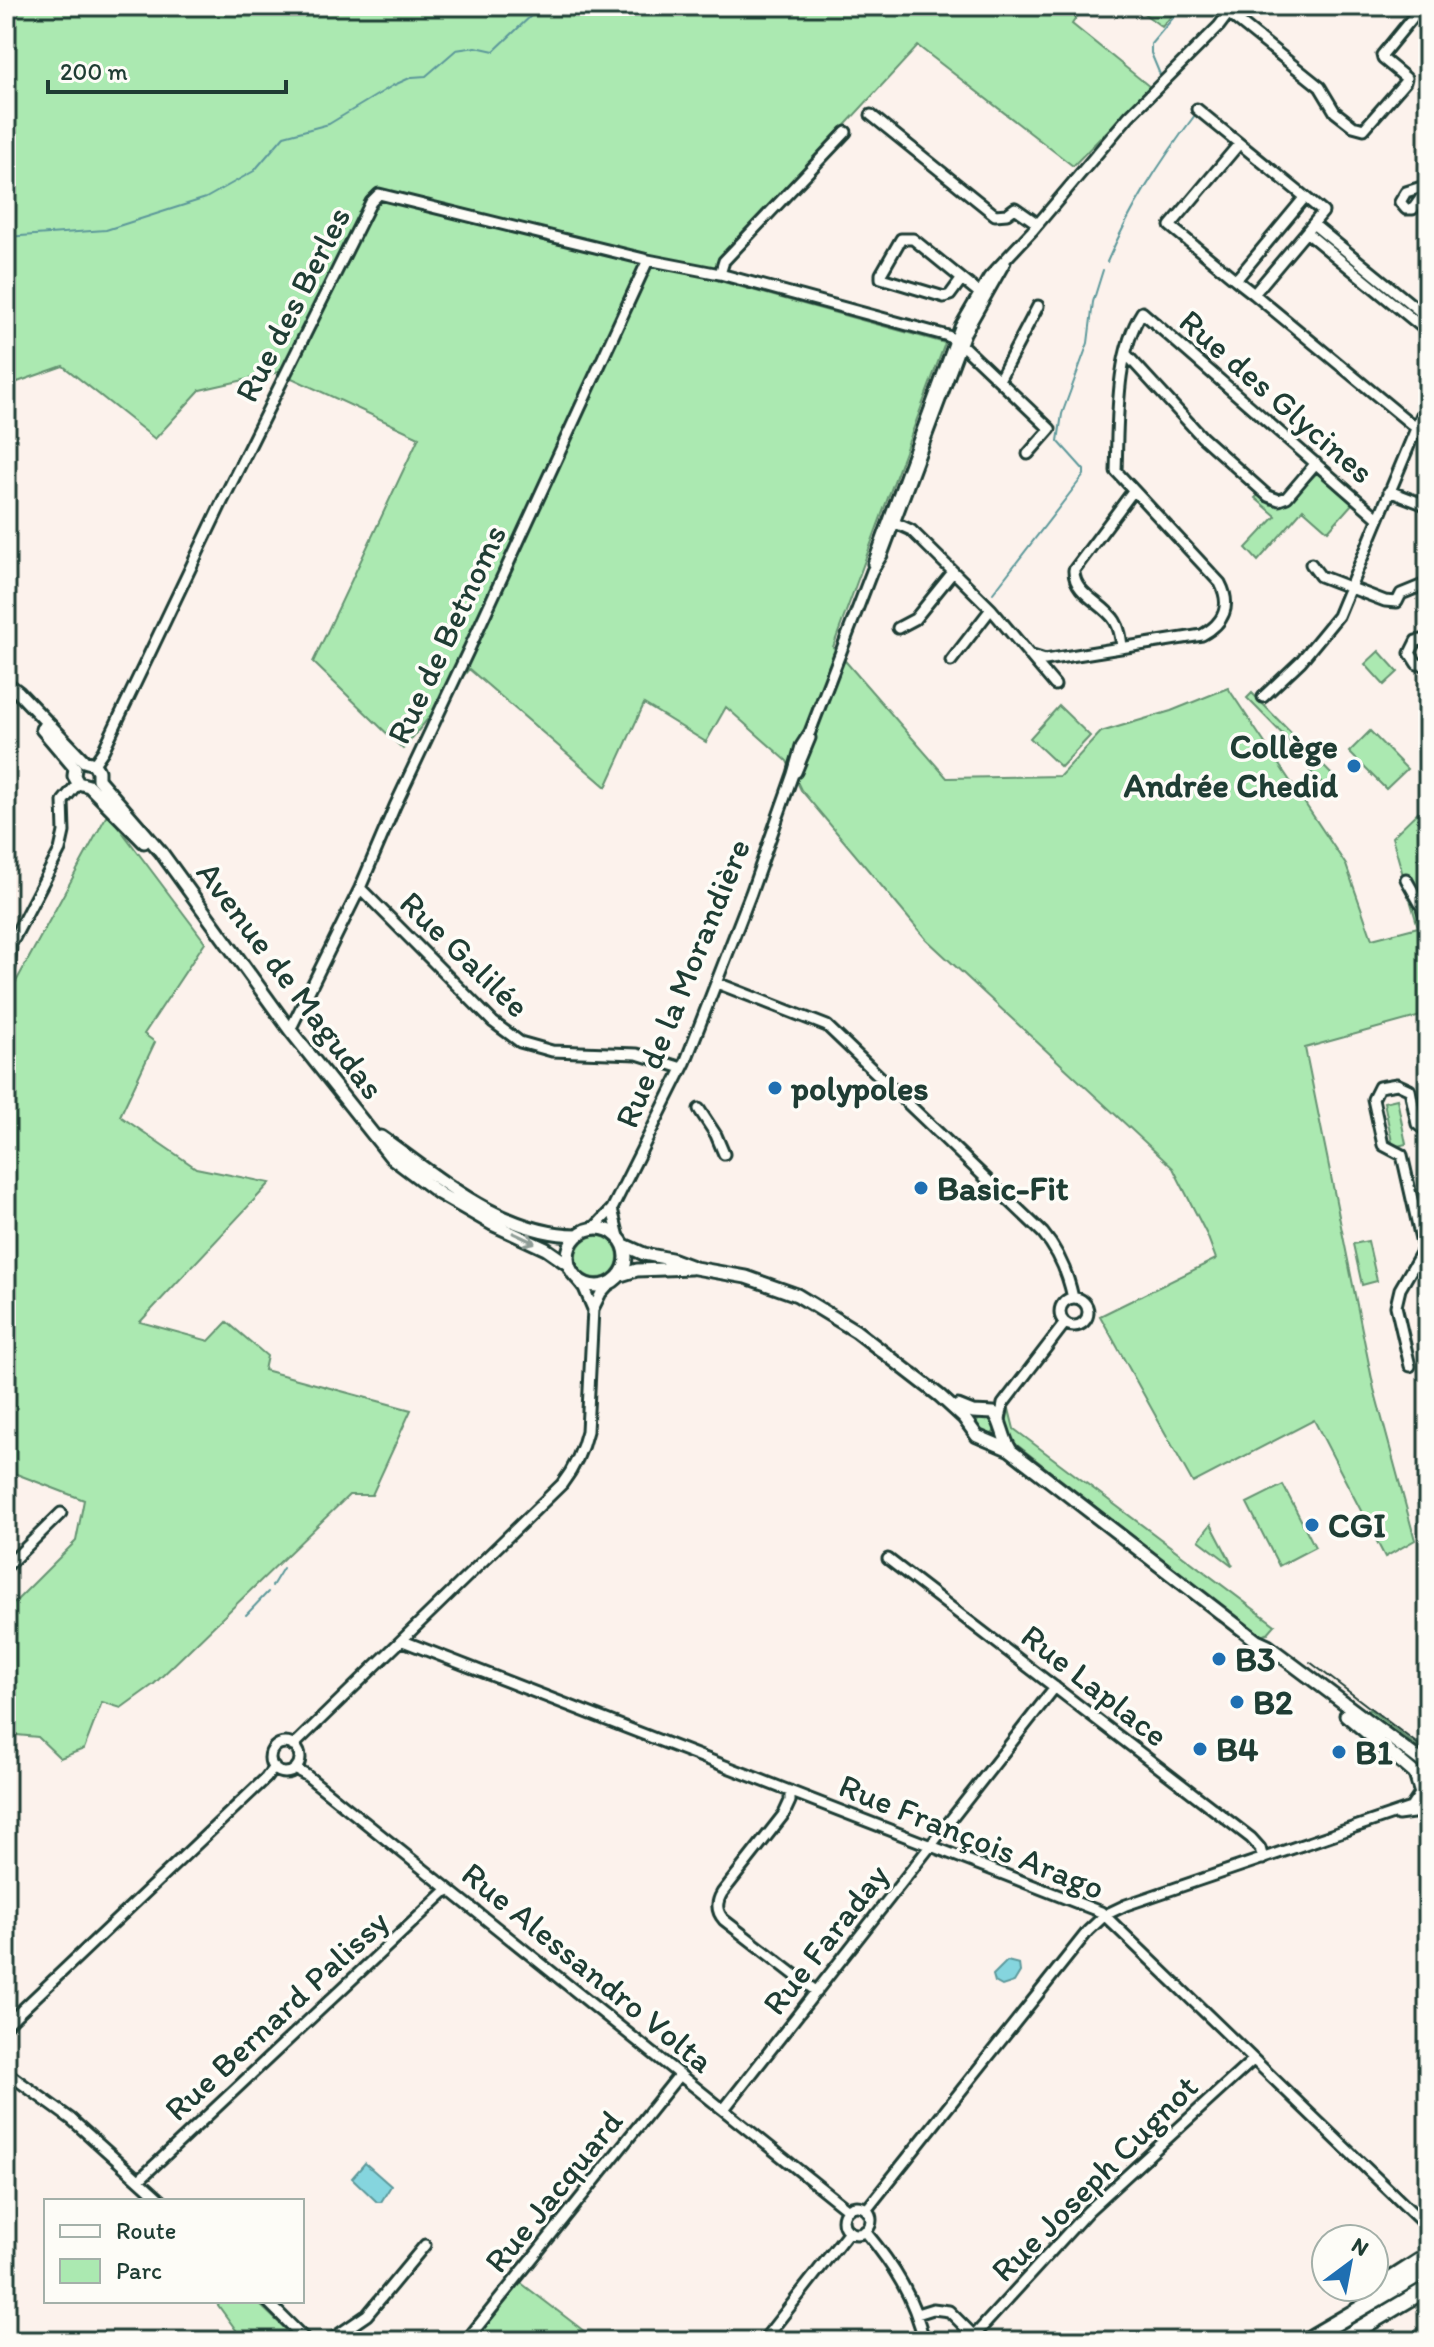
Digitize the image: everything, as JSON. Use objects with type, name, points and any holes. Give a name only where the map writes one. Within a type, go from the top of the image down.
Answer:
[{"type":"highway","points":[[1348,2316],[1353,2303],[1428,2256]]},
{"type":"highway","points":[[1305,2341],[1428,2269]]},
{"type":"highway","points":[[1339,2341],[1428,2288]]},
{"type":"main road","points":[[6,683],[84,765],[98,771],[88,782],[74,776],[84,765]]},
{"type":"main road","name":"Avenue de Magudas","points":[[88,782],[161,852],[290,1030],[391,1157],[415,1177],[466,1209],[546,1249],[569,1265]]},
{"type":"main road","name":"Avenue de Magudas","points":[[371,1130],[440,1181],[493,1211],[531,1227],[562,1235],[578,1235]]},
{"type":"main road","points":[[695,1268],[637,1270],[621,1275],[610,1283],[592,1286],[576,1278],[569,1265],[569,1249],[578,1235],[594,1228],[612,1231],[644,1254],[695,1268],[746,1277],[797,1295],[856,1331],[940,1396],[977,1436],[1010,1450],[1257,1641],[1268,1646],[1428,1766]]},
{"type":"main road","points":[[621,1275],[627,1261],[622,1241]]},
{"type":"main road","points":[[940,1396],[964,1410],[994,1413],[1010,1450]]},
{"type":"main road","points":[[973,1429],[975,1418],[984,1412]]},
{"type":"main road","points":[[988,1439],[995,1436],[1000,1425]]},
{"type":"main road","points":[[1257,1641],[1265,1651],[1428,1785]]},
{"type":"main road","points":[[1380,1745],[1401,1754],[1428,1774]]},
{"type":"street","points":[[1231,9],[1320,87],[1335,112],[1353,126],[1364,129],[1405,82],[1406,78],[1382,55],[1422,6]]},
{"type":"street","name":"Rue de la Morandière","points":[[958,342],[1005,262],[1129,116],[1219,26],[1231,9]]},
{"type":"street","points":[[1197,109],[1323,212],[1254,294]]},
{"type":"street","points":[[871,115],[995,215],[1007,214],[1015,208],[1038,224]]},
{"type":"street","points":[[720,274],[724,261],[846,132]]},
{"type":"street","points":[[1239,144],[1170,226],[1416,428]]},
{"type":"street","name":"Rue des Berles","points":[[84,765],[103,751],[222,502],[371,202],[379,194],[648,260],[720,274],[924,327],[958,342]]},
{"type":"street","points":[[1236,280],[1305,197]]},
{"type":"street","points":[[1309,228],[1428,318]]},
{"type":"street","points":[[1309,228],[1428,332]]},
{"type":"street","points":[[961,280],[950,295],[944,297],[881,278],[881,274],[901,239],[906,237],[913,239],[978,292]]},
{"type":"street","name":"Rue de Betnoms","points":[[290,1030],[360,888],[648,260]]},
{"type":"street","name":"Rue de la Morandière","points":[[594,1228],[612,1209],[682,1068],[717,983],[801,746],[810,732],[872,571],[876,552],[978,292],[998,266],[1005,262]]},
{"type":"street","points":[[999,380],[1038,306]]},
{"type":"street","name":"Rue des Glycines","points":[[1127,355],[1134,324],[1142,312],[1378,518]]},
{"type":"street","points":[[958,342],[1050,429],[1028,454]]},
{"type":"street","points":[[1127,355],[1202,437],[1268,496],[1279,500],[1287,497],[1316,463]]},
{"type":"street","points":[[1029,655],[1045,660],[1202,635],[1218,624],[1226,605],[1220,583],[1116,471],[1119,386],[1127,355]]},
{"type":"street","points":[[1263,697],[1330,628],[1350,588],[1428,400]]},
{"type":"street","points":[[1122,647],[1115,621],[1079,587],[1074,570],[1133,491]]},
{"type":"street","points":[[1389,491],[1428,506]]},
{"type":"street","points":[[891,520],[911,530],[991,609],[1055,685]]},
{"type":"street","points":[[1311,564],[1320,576],[1385,601],[1397,602],[1401,594],[1428,583]]},
{"type":"street","points":[[898,628],[915,619],[953,572]]},
{"type":"street","points":[[951,661],[991,609]]},
{"type":"street","points":[[1428,639],[1416,641],[1410,653],[1417,664],[1428,665]]},
{"type":"street","points":[[6,976],[10,966],[11,933],[60,850],[64,832],[63,801],[88,782]]},
{"type":"street","points":[[1406,879],[1422,907],[1428,927]]},
{"type":"street","name":"Rue Galilée","points":[[360,888],[493,1022],[520,1042],[552,1051],[637,1054],[682,1068]]},
{"type":"street","points":[[717,983],[827,1026],[927,1120],[946,1143],[1039,1228],[1068,1274],[1073,1298]]},
{"type":"street","points":[[1428,1132],[1417,1124],[1410,1090],[1397,1084],[1379,1087],[1373,1099],[1383,1145],[1402,1155],[1425,1245],[1428,1270]]},
{"type":"street","points":[[699,1109],[724,1154]]},
{"type":"street","points":[[612,1209],[622,1241]]},
{"type":"street","points":[[1410,1366],[1396,1306],[1400,1289],[1425,1245]]},
{"type":"street","points":[[576,1278],[593,1309]]},
{"type":"street","points":[[293,1746],[551,1495],[574,1467],[587,1431],[593,1309],[610,1283]]},
{"type":"street","points":[[1073,1298],[1085,1304],[1087,1317],[1077,1325],[1065,1323],[1060,1316],[1060,1307],[1065,1300],[1073,1298]]},
{"type":"street","points":[[1000,1425],[1003,1404],[1065,1323]]},
{"type":"street","points":[[984,1412],[1003,1404]]},
{"type":"street","points":[[6,1567],[61,1513]]},
{"type":"street","name":"Rue Laplace","points":[[888,1559],[1251,1838],[1260,1848],[1263,1859]]},
{"type":"street","name":"Rue François Arago","points":[[403,1641],[1105,1915],[1428,2225]]},
{"type":"street","name":"Rue Faraday","points":[[724,2109],[1055,1687]]},
{"type":"street","points":[[280,1744],[293,1746],[300,1757],[295,1769],[286,1772],[274,1767],[270,1759],[273,1750],[280,1744]]},
{"type":"street","points":[[6,2025],[274,1767]]},
{"type":"street","name":"Rue Alessandro Volta","points":[[295,1769],[847,2209]]},
{"type":"street","points":[[1412,1806],[1420,1794],[1419,1782],[1414,1774]]},
{"type":"street","points":[[790,1791],[790,1801],[784,1814],[722,1893],[718,1910],[724,1920],[817,1992]]},
{"type":"street","points":[[867,2209],[1088,1931],[1105,1915],[1126,1905],[1428,1802]]},
{"type":"street","points":[[1394,1815],[1428,1811]]},
{"type":"street","name":"Rue Bernard Palissy","points":[[139,2180],[448,1889]]},
{"type":"street","name":"Rue Joseph Cugnot","points":[[977,2339],[1088,2211],[1253,2060]]},
{"type":"street","points":[[6,2072],[71,2119],[160,2199]]},
{"type":"street","name":"Rue Jacquard","points":[[466,2341],[680,2074]]},
{"type":"street","points":[[859,2206],[867,2209],[871,2218],[865,2231],[857,2234],[849,2231],[843,2221],[847,2209],[859,2206]]},
{"type":"street","points":[[763,2341],[849,2231]]},
{"type":"street","points":[[865,2231],[897,2272],[917,2314],[924,2341]]},
{"type":"street","points":[[329,2341],[367,2315],[425,2245]]},
{"type":"street","points":[[269,2303],[307,2341]]},
{"type":"street","points":[[917,2314],[938,2308],[949,2311],[977,2339]]},
{"type":"green space","points":[[6,6],[1084,6],[1072,24],[1150,87],[1073,166],[918,46],[705,277],[945,343],[833,647],[947,778],[1060,776],[1101,732],[1171,711],[1228,688],[1346,865],[1372,939],[1418,927],[1392,837],[1428,802],[1428,1014],[1305,1048],[1374,1389],[1415,1540],[1385,1557],[1314,1420],[1193,1483],[1100,1316],[1216,1259],[1173,1168],[926,939],[801,790],[787,761],[726,707],[706,742],[644,704],[606,787],[469,669],[403,749],[313,662],[419,437],[279,372],[200,390],[155,439],[63,366],[6,386]]},
{"type":"green space","points":[[1134,6],[1180,6],[1162,27]]},
{"type":"green space","points":[[1317,473],[1352,504],[1328,531],[1303,509],[1258,561],[1246,548],[1276,516],[1255,498],[1258,495],[1271,505],[1286,504]]},
{"type":"green space","points":[[1379,651],[1398,672],[1384,685],[1365,664]]},
{"type":"green space","points":[[1252,693],[1336,779],[1327,788],[1310,771],[1314,766],[1247,698]]},
{"type":"green space","points":[[1059,706],[1090,736],[1061,767],[1030,738]]},
{"type":"green space","points":[[1370,731],[1407,769],[1386,789],[1349,752]]},
{"type":"green space","points":[[108,813],[205,942],[144,1034],[155,1042],[120,1116],[196,1168],[270,1183],[140,1322],[209,1341],[227,1322],[267,1356],[264,1370],[411,1410],[372,1495],[349,1495],[154,1684],[121,1708],[102,1702],[84,1749],[60,1758],[38,1737],[6,1734],[6,1611],[76,1541],[84,1500],[6,1470],[6,1000]]},
{"type":"green space","points":[[1397,1099],[1406,1144],[1393,1147],[1384,1102]]},
{"type":"green space","points":[[597,1236],[612,1242],[618,1257],[612,1272],[597,1278],[582,1272],[576,1257],[582,1242]]},
{"type":"green space","points":[[1368,1241],[1377,1281],[1362,1285],[1353,1244]]},
{"type":"green space","points":[[1009,1409],[1014,1429],[1275,1625],[1267,1634],[1260,1636],[1012,1441],[1005,1416]]},
{"type":"green space","points":[[986,1416],[993,1419],[996,1426],[993,1433],[986,1436],[979,1433],[976,1426],[979,1419]]},
{"type":"green space","points":[[1283,1485],[1315,1547],[1279,1566],[1247,1503]]},
{"type":"green space","points":[[1211,1524],[1233,1566],[1199,1540]]},
{"type":"green space","points":[[1369,1709],[1428,1755],[1428,1761],[1364,1716]]},
{"type":"green space","points":[[521,2283],[597,2341],[474,2341]]},
{"type":"green space","points":[[216,2303],[258,2303],[298,2341],[244,2341]]},
{"type":"water","points":[[1007,1961],[1019,1964],[1020,1972],[1014,1982],[1002,1986],[995,1982],[993,1975]]},
{"type":"water","points":[[365,2163],[391,2186],[381,2202],[377,2202],[352,2178]]},
{"type":"waterway","points":[[6,237],[106,230],[206,198],[254,171],[284,136],[329,124],[392,86],[412,77],[426,76],[456,50],[476,47],[494,51],[534,13],[549,6]]},
{"type":"waterway","points":[[1161,77],[1151,53],[1151,44],[1183,6]]},
{"type":"waterway","points":[[1107,262],[1146,186],[1195,115]]},
{"type":"waterway","points":[[993,593],[1084,475],[1084,470],[1058,441],[1062,414],[1088,343],[1093,302],[1103,270]]},
{"type":"waterway","points":[[272,1586],[283,1568]]},
{"type":"waterway","points":[[246,1615],[268,1592]]},
{"type":"tram line","points":[[1310,1662],[1428,1752]]},
{"type":"place","name":"Collège Andrée Chedid","points":[[1354,766]]},
{"type":"place","name":"polypoles","points":[[775,1088]]},
{"type":"place","name":"Basic-Fit","points":[[921,1188]]},
{"type":"place","name":"CGI","points":[[1312,1525]]},
{"type":"place","name":"B3","points":[[1219,1659]]},
{"type":"place","name":"B2","points":[[1237,1702]]},
{"type":"place","name":"B4","points":[[1200,1749]]},
{"type":"place","name":"B1","points":[[1339,1752]]}]
